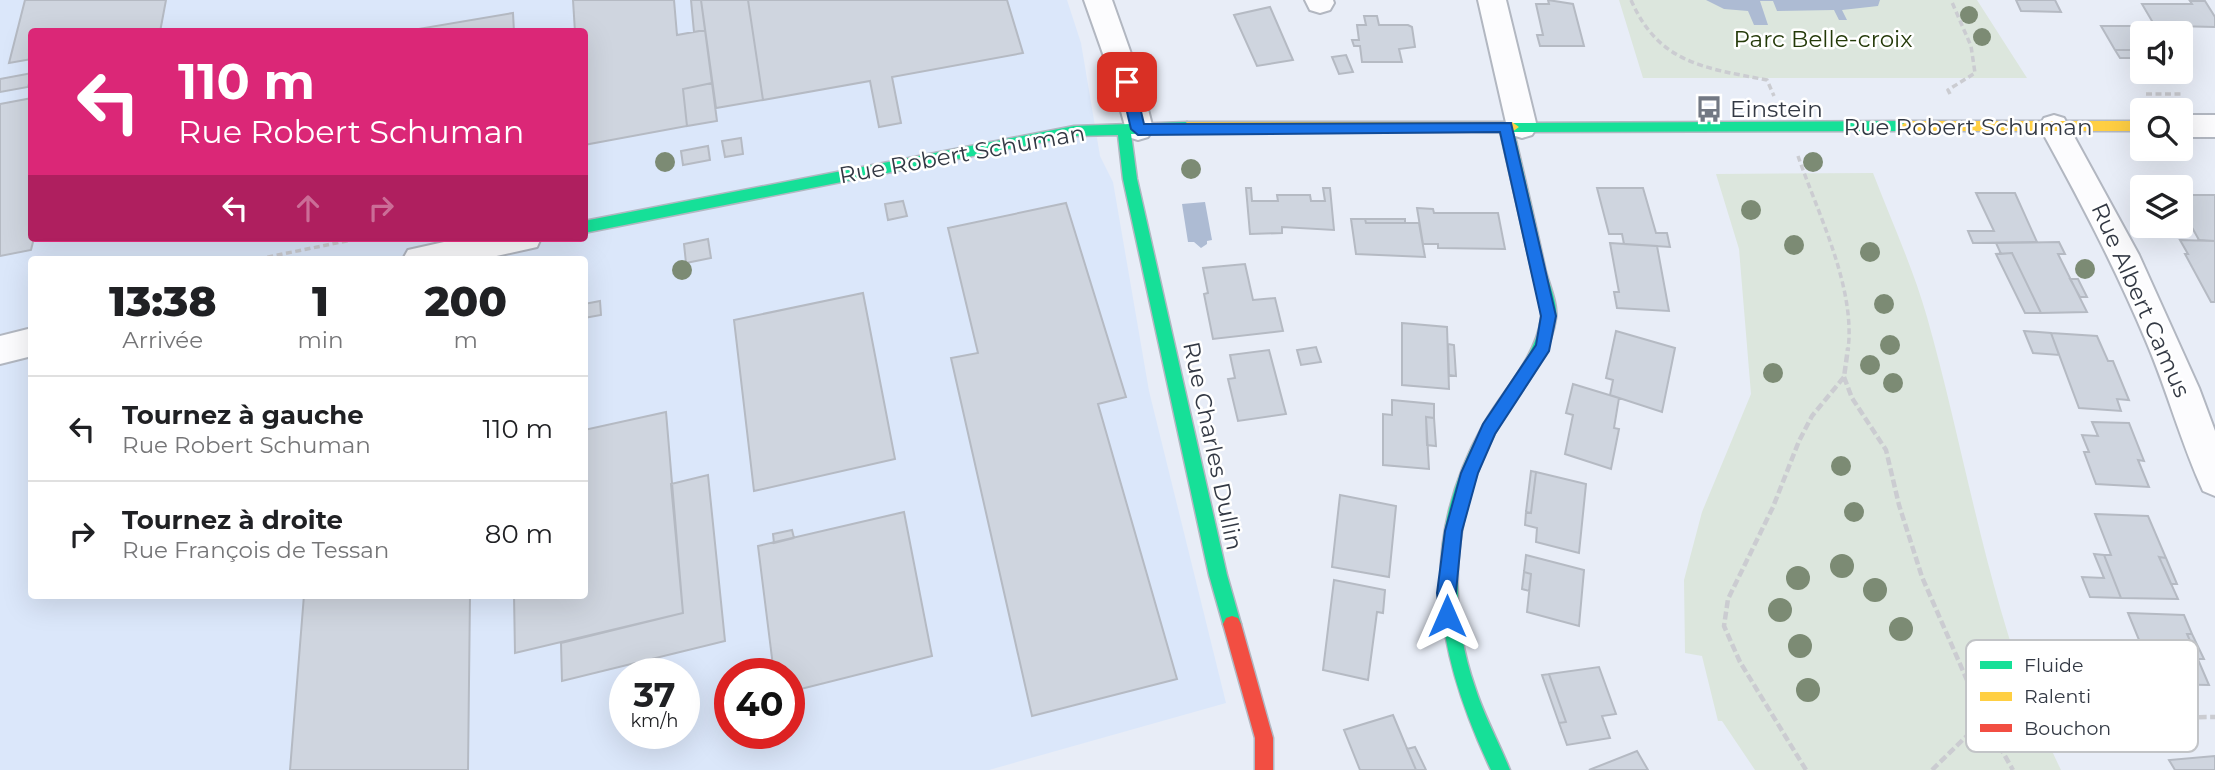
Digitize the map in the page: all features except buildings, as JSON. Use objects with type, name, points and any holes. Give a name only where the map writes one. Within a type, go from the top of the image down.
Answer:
[{"type":"street","points":[[1098,0],[1127,82],[1131,130]]},
{"type":"street","points":[[1492,0],[1549,316],[1543,346],[1489,429],[1469,473],[1456,521],[1445,593],[1449,628],[1471,710],[1501,770]]},
{"type":"street","name":"Rue Albert Camus","points":[[2054,126],[2113,231],[2139,284],[2173,365],[2215,480]]},
{"type":"street","name":"Rue Robert Schuman","points":[[588,226],[1050,135],[1131,130],[2130,126]]},
{"type":"street","points":[[2193,126],[2215,126]]},
{"type":"street","name":"Rue Charles Dullin","points":[[1131,130],[1130,179],[1218,575],[1264,738],[1264,770]]},
{"type":"street","points":[[434,256],[506,242]]},
{"type":"street","points":[[0,350],[28,343]]},
{"type":"path","points":[[1632,0],[1636,16],[1647,34],[1674,54],[1712,68],[1767,80],[1787,127],[1842,281],[1850,331],[1844,377],[1852,398],[1886,450],[1899,505],[1922,577],[1966,678]]},
{"type":"path","points":[[1951,0],[1975,59],[1975,73],[1948,90],[1967,127]]},
{"type":"path","points":[[273,256],[341,242]]},
{"type":"path","points":[[1806,770],[1740,662],[1724,626],[1728,599],[1773,507],[1799,441],[1812,416],[1844,377]]},
{"type":"path","points":[[1932,770],[1966,737]]},
{"type":"path","points":[[2003,752],[2013,770]]},
{"type":"shaded area","points":[[0,0],[1067,0],[1081,43],[1100,156],[1113,182],[1149,391],[1226,703],[989,770],[0,770]]},
{"type":"shaded area","points":[[1706,0],[1880,0],[1878,6],[1842,10],[1847,20],[1839,20],[1834,10],[1777,11],[1773,1],[1760,1],[1768,25],[1754,25],[1748,11],[1724,9]]},
{"type":"shaded area","points":[[1205,202],[1212,240],[1207,241],[1201,248],[1194,242],[1188,242],[1182,204]]},
{"type":"green space","name":"Parc Belle-croix","points":[[1619,0],[1977,0],[2027,78],[1643,78]]},
{"type":"green space","points":[[1873,173],[1909,262],[1927,317],[1984,547],[2010,640],[1966,640],[1966,752],[2053,752],[2061,770],[1755,770],[1722,721],[1718,721],[1702,656],[1685,653],[1684,580],[1702,512],[1751,394],[1739,249],[1716,174]]},
{"type":"traffic: fast","points":[[1512,127],[1907,126]]},
{"type":"traffic: fast","points":[[588,226],[1074,131],[1187,127]]},
{"type":"traffic: fast","points":[[1501,770],[1465,685],[1454,644],[1449,603],[1449,562],[1455,520],[1468,477],[1487,433],[1531,363],[1549,316],[1506,127]]},
{"type":"traffic: fast","points":[[1124,130],[1130,179],[1218,575],[1232,624]]},
{"type":"traffic: slow","points":[[1907,126],[2130,126]]},
{"type":"traffic: slow","points":[[1187,127],[1512,127]]},
{"type":"traffic: jam","points":[[1232,624],[1264,738],[1264,770]]},
{"type":"place","name":"Einstein","points":[[1709,109]]},
{"type":"route","points":[[1127,82],[1138,129],[1506,127],[1514,152],[1549,316],[1543,346],[1537,358],[1489,429],[1469,473],[1460,501],[1447,574],[1447,616]]}]
